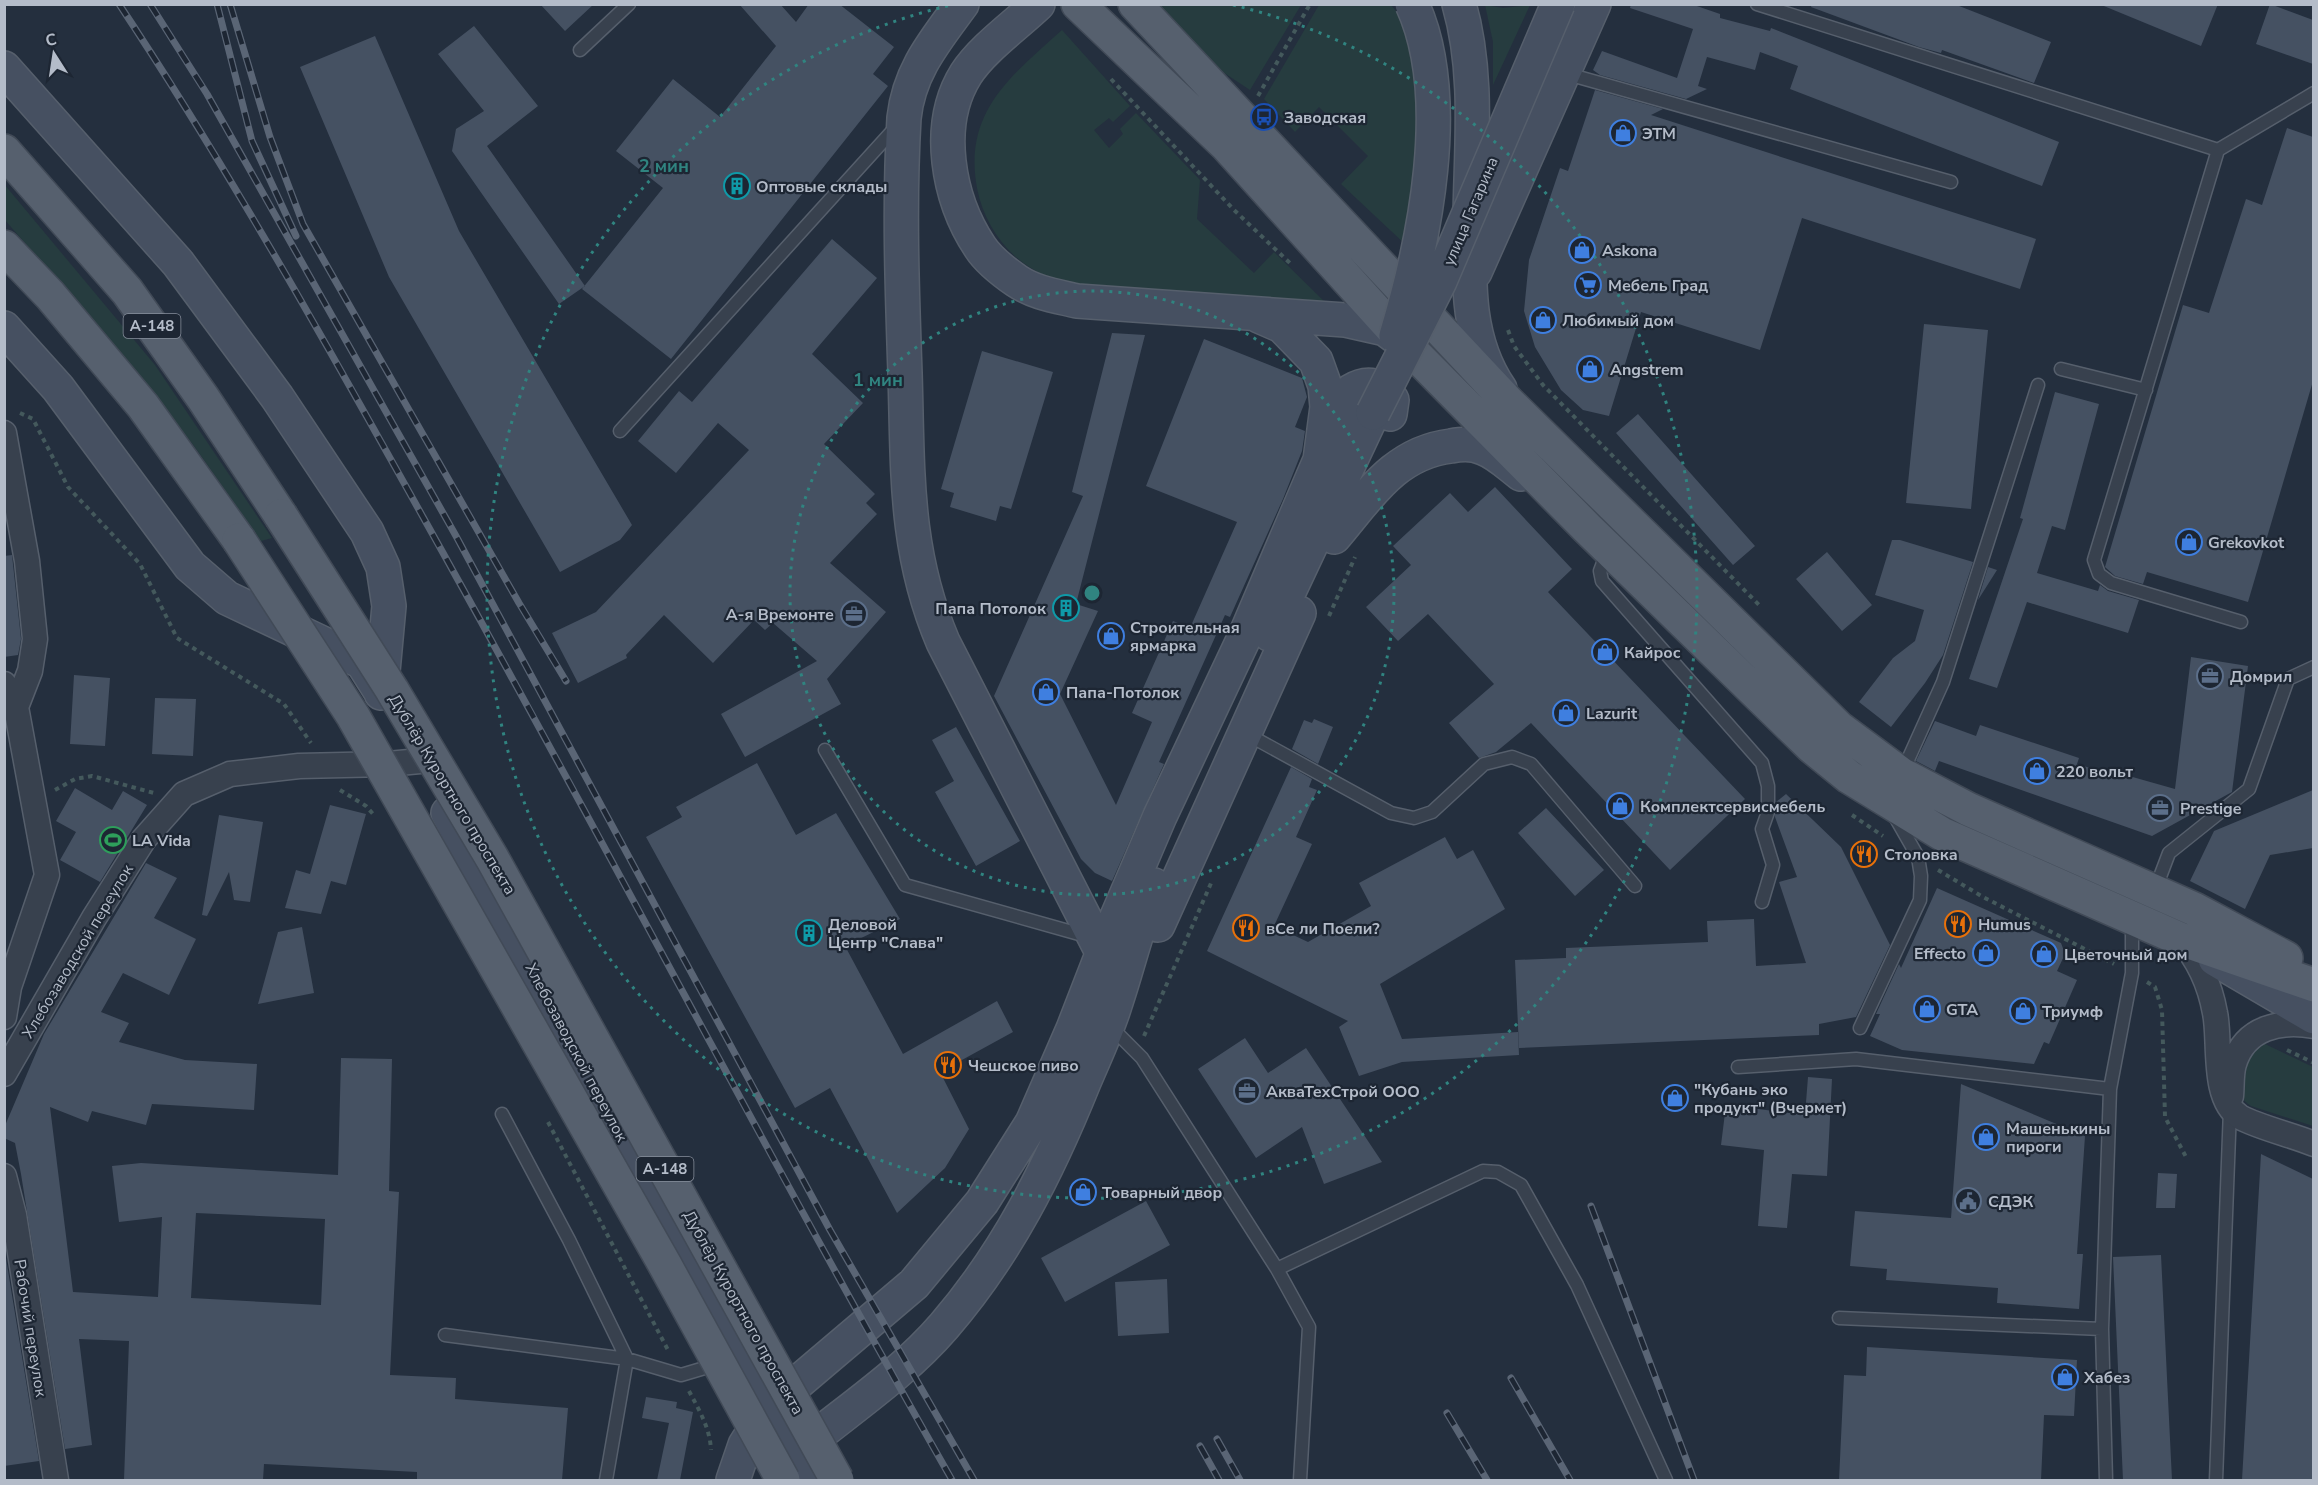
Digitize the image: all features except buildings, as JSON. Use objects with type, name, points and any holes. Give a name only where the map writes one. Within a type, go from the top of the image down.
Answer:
[{"type":"main road","points":[[962,4],[927,50],[906,97],[901,251],[910,519],[917,565],[927,605],[943,642],[1097,941]]},
{"type":"main road","points":[[1038,4],[975,63],[959,88],[953,105],[949,123],[949,161],[958,198],[981,249],[1019,282],[1040,293],[1077,301],[1373,324],[1394,335],[1415,354]]},
{"type":"main road","points":[[1078,4],[1226,145],[1415,354],[1598,539],[1812,747],[1849,777],[1891,785],[1968,809],[2194,909],[2313,974]]},
{"type":"main road","points":[[1135,4],[1509,403],[1839,728],[1891,785],[1942,834],[2180,939],[2313,985]]},
{"type":"main road","points":[[766,1480],[795,1472],[944,1327],[1016,1227],[1054,1158],[1112,1013],[1139,922],[1179,824],[1373,413],[1412,284],[1424,227],[1431,174],[1431,84],[1424,39],[1412,4]]},
{"type":"main road","points":[[1459,4],[1468,35],[1472,113],[1468,287],[1479,345],[1491,376],[1509,403]]},
{"type":"main road","name":"улица Гагарина","points":[[1373,413],[1440,281],[1558,4]]},
{"type":"main road","points":[[1468,287],[1594,4]]},
{"type":"main road","points":[[4,68],[178,263],[277,397],[367,532],[383,567],[389,606],[381,693]]},
{"type":"main road","name":"Дублёр Курортного проспекта","points":[[4,151],[127,291],[203,398],[392,690],[492,858],[837,1480]]},
{"type":"main road","name":"А-148","points":[[4,248],[50,295],[143,406],[239,540],[353,716],[665,1265],[795,1472]]},
{"type":"main road","points":[[1259,316],[1282,326],[1316,360],[1325,386],[1327,407],[1320,460]]},
{"type":"main road","name":"Хлебозаводской переулок","points":[[4,328],[58,388],[190,566],[227,598],[362,662],[420,761],[742,1356],[769,1407],[795,1472]]},
{"type":"main road","points":[[733,1480],[745,1445],[756,1423],[769,1407],[915,1284],[982,1202],[1032,1123],[1073,1029],[1097,941],[1160,816],[1244,638],[1351,391],[1366,384],[1384,390],[1392,400],[1392,408],[1347,542]]},
{"type":"main road","points":[[1112,1013],[1156,928],[1244,733],[1347,542],[1401,462],[1421,453],[1468,444],[1484,448],[1501,458],[1598,539]]},
{"type":"main road","points":[[2180,939],[2313,1017]]},
{"type":"street","points":[[4,434],[27,561],[36,639],[32,664],[16,707]]},
{"type":"street","points":[[4,684],[16,707],[34,794],[47,875],[38,909],[9,987],[4,1017]]},
{"type":"street","name":"Хлебозаводской переулок","points":[[4,1074],[94,918],[144,838],[184,794],[209,781],[230,774],[420,761]]},
{"type":"street","points":[[2180,939],[2192,952],[2209,989],[2216,1015],[2216,1058],[2220,1082],[2230,1104],[2238,1116],[2313,1144]]},
{"type":"street","points":[[2230,1104],[2234,1064],[2242,1047],[2255,1034],[2273,1025],[2293,1022],[2313,1026]]},
{"type":"street","name":"Рабочий переулок","points":[[4,1176],[14,1215],[56,1480]]},
{"type":"lane","points":[[580,50],[629,4]]},
{"type":"lane","points":[[1757,4],[2218,150]]},
{"type":"lane","points":[[1563,73],[1951,182]]},
{"type":"lane","points":[[2241,622],[2110,583],[2099,574],[2094,560],[2218,150],[2313,93]]},
{"type":"lane","points":[[620,431],[904,118]]},
{"type":"lane","points":[[2061,369],[2146,390]]},
{"type":"lane","points":[[1860,1028],[1920,900],[1921,876],[1918,857],[1891,785],[1943,682],[2038,385]]},
{"type":"lane","points":[[1598,539],[1602,581],[1762,763],[1768,786],[1768,812],[1762,829],[1773,865],[1762,902]]},
{"type":"lane","points":[[2154,891],[2169,853],[2249,789],[2288,679],[2313,667]]},
{"type":"lane","points":[[1244,733],[1391,813],[1414,818],[1432,812],[1484,765],[1512,757],[1531,764],[1635,886]]},
{"type":"lane","points":[[825,750],[905,885],[1097,941]]},
{"type":"lane","points":[[2106,1480],[2102,1329],[2110,1089],[2132,973],[2134,930],[2131,917]]},
{"type":"lane","points":[[1112,1013],[1277,1269],[1309,1327],[1300,1480]]},
{"type":"lane","points":[[1738,1067],[1856,1059],[2110,1089]]},
{"type":"lane","points":[[2216,1480],[2230,1104]]},
{"type":"lane","points":[[502,1114],[569,1240],[627,1359],[606,1480]]},
{"type":"lane","points":[[1277,1269],[1483,1171],[1498,1172],[1521,1185],[1577,1285],[1666,1480]]},
{"type":"lane","points":[[1839,1318],[2102,1329]]},
{"type":"lane","points":[[445,1335],[627,1359],[681,1375],[742,1356]]},
{"type":"path","points":[[1256,100],[1310,4]]},
{"type":"path","points":[[1106,73],[1234,210],[1301,273]]},
{"type":"path","points":[[1504,320],[1514,346],[1544,385],[1763,609]]},
{"type":"path","points":[[14,410],[33,419],[68,487],[140,564],[177,638],[284,704],[327,766]]},
{"type":"path","points":[[1327,620],[1347,542]]},
{"type":"path","points":[[34,794],[50,791],[75,779],[92,776],[177,800]]},
{"type":"path","points":[[338,789],[366,806],[374,815]]},
{"type":"path","points":[[1144,1036],[1215,876]]},
{"type":"path","points":[[546,1119],[705,1422],[710,1436],[711,1453]]},
{"type":"green space","points":[[1152,5],[1301,5],[1250,90],[1200,57]]},
{"type":"green space","points":[[1319,5],[1391,5],[1401,17],[1416,55],[1418,140],[1407,246],[1341,184],[1368,156],[1319,107],[1295,132],[1264,99]]},
{"type":"green space","points":[[1485,5],[1503,8],[1530,5],[1493,85],[1493,42]]},
{"type":"green space","points":[[1062,30],[1130,106],[1113,122],[1109,118],[1094,130],[1109,148],[1123,134],[1120,129],[1136,113],[1200,180],[1197,219],[1254,273],[1274,252],[1332,309],[1083,286],[1044,275],[1009,251],[992,228],[980,202],[975,161],[977,138],[984,117],[1009,80]]},
{"type":"green space","points":[[4,184],[155,365],[272,538],[261,541],[194,446],[140,377],[5,220]]},
{"type":"green space","points":[[2265,1044],[2313,1067],[2313,1126],[2251,1106],[2243,1099],[2239,1091],[2240,1074],[2250,1057]]},
{"type":"railway","points":[[119,4],[238,193],[350,387],[490,637],[818,1240],[952,1480]]},
{"type":"railway","points":[[150,4],[207,94],[456,536],[830,1230],[974,1480]]},
{"type":"railway","points":[[217,4],[252,141],[296,236]]},
{"type":"railway","points":[[230,4],[270,137],[303,224],[519,603],[566,681]]},
{"type":"railway","points":[[1591,1206],[1694,1480]]},
{"type":"railway","points":[[1511,1378],[1570,1480]]},
{"type":"railway","points":[[1447,1413],[1487,1480]]},
{"type":"railway","points":[[1217,1439],[1240,1480]]},
{"type":"railway","points":[[1200,1446],[1219,1480]]},
{"type":"place","name":"Заводская","points":[[1264,117]]},
{"type":"place","name":"ЭТМ","points":[[1623,133]]},
{"type":"place","name":"Оптовые склады","points":[[737,186]]},
{"type":"place","name":"Askona","points":[[1582,250]]},
{"type":"place","name":"Мебель Град","points":[[1588,285]]},
{"type":"place","name":"Любимый дом","points":[[1543,320]]},
{"type":"place","name":"Angstrem","points":[[1590,369]]},
{"type":"place","name":"Grekovkot","points":[[2189,542]]},
{"type":"place","name":"Папа Потолок","points":[[1066,608]]},
{"type":"place","name":"А-я Времонте","points":[[854,614]]},
{"type":"place","name":"Строительная ярмарка","points":[[1111,636]]},
{"type":"place","name":"Кайрос","points":[[1605,652]]},
{"type":"place","name":"Домрил","points":[[2210,676]]},
{"type":"place","name":"Папа-Потолок","points":[[1046,692]]},
{"type":"place","name":"Lazurit","points":[[1566,713]]},
{"type":"place","name":"220 вольт","points":[[2037,771]]},
{"type":"place","name":"Комплектсервисмебель","points":[[1620,806]]},
{"type":"place","name":"Prestige","points":[[2160,808]]},
{"type":"place","name":"LA Vida","points":[[113,840]]},
{"type":"place","name":"Столовка","points":[[1864,854]]},
{"type":"place","name":"Humus","points":[[1958,924]]},
{"type":"place","name":"вСе ли Поели?","points":[[1246,928]]},
{"type":"place","name":"Деловой Центр \"Слава\"","points":[[809,933]]},
{"type":"place","name":"Effecto","points":[[1986,953]]},
{"type":"place","name":"Цветочный дом","points":[[2044,954]]},
{"type":"place","name":"GTA","points":[[1927,1009]]},
{"type":"place","name":"Триумф","points":[[2023,1011]]},
{"type":"place","name":"Чешское пиво","points":[[948,1065]]},
{"type":"place","name":"АкваТехСтрой ООО","points":[[1247,1091]]},
{"type":"place","name":"\"Кубань эко продукт\" (Вчермет)","points":[[1675,1098]]},
{"type":"place","name":"Машенькины пироги","points":[[1986,1137]]},
{"type":"place","name":"Товарный двор","points":[[1083,1192]]},
{"type":"place","name":"СДЭК","points":[[1968,1201]]},
{"type":"place","name":"Хабез","points":[[2065,1377]]}]
